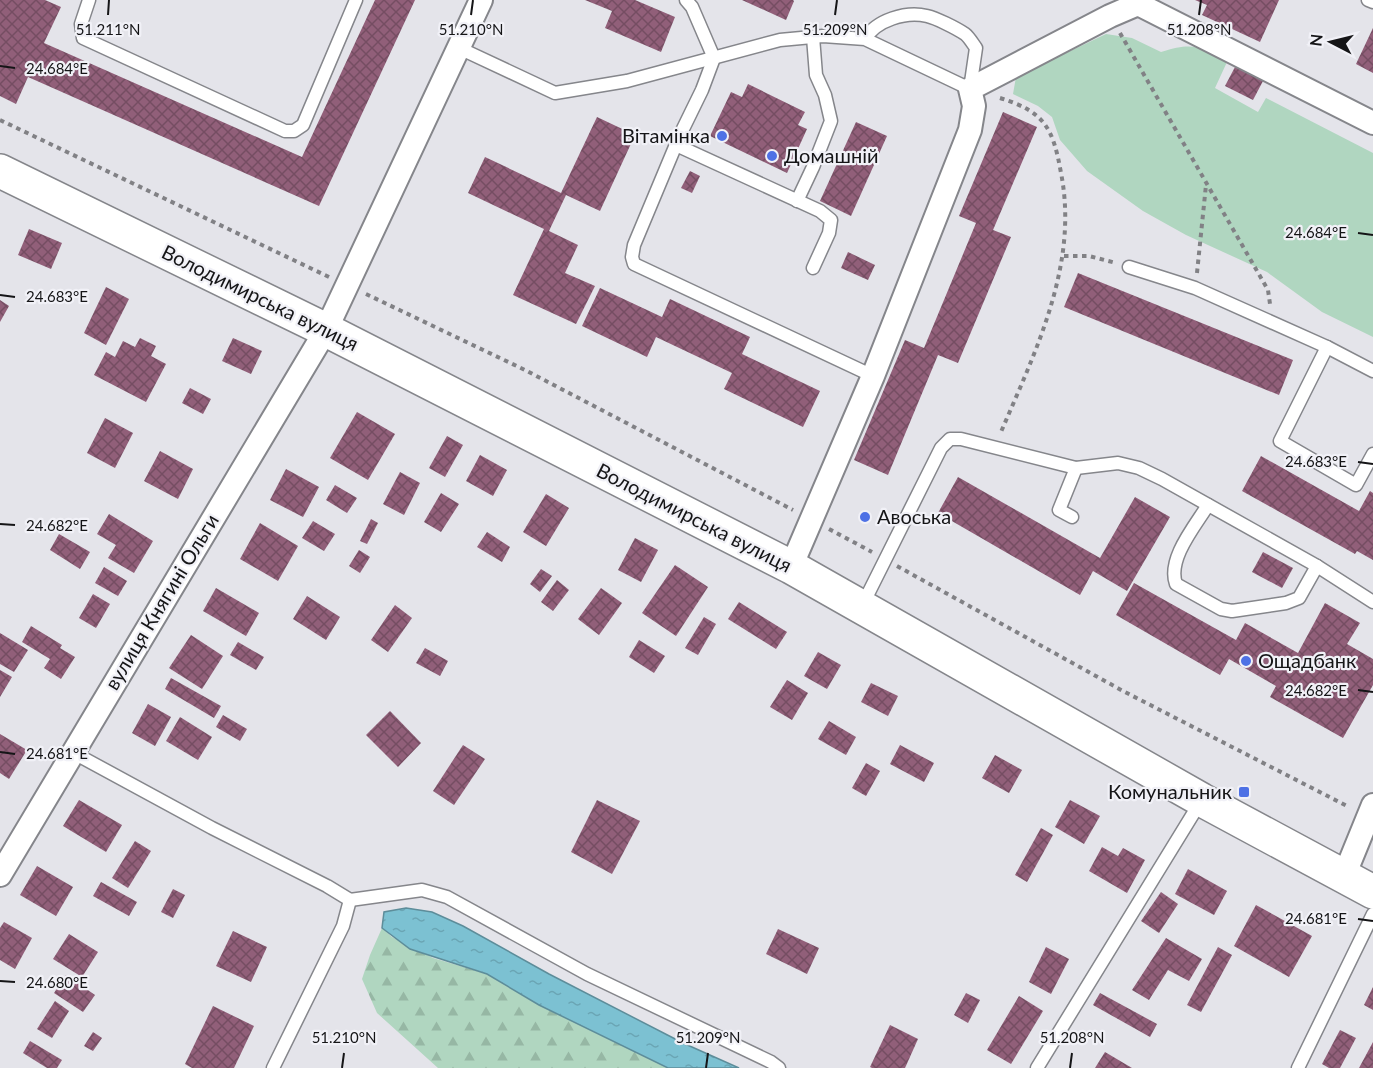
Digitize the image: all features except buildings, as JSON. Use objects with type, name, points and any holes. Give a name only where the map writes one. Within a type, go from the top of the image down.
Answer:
[{"type":"main road","name":"Володимирська вулиця","points":[[0,171],[326,330],[791,567],[1202,800],[1373,892]]},
{"type":"street","name":"вулиця Княгині Ольги","points":[[0,874],[326,330],[481,0]]},
{"type":"street","points":[[791,567],[873,376],[970,130],[974,106],[970,89],[1134,2],[1373,123]]},
{"type":"street","points":[[1344,876],[1371,811]]},
{"type":"lane","points":[[89,0],[81,24],[83,38],[285,131],[294,131],[303,125],[356,0]]},
{"type":"lane","points":[[686,0],[692,7],[714,58],[634,245],[632,257],[634,264],[873,376]]},
{"type":"lane","points":[[1368,0],[1373,2]]},
{"type":"lane","points":[[459,48],[555,93],[627,81],[780,40],[813,37],[865,39],[970,89],[976,48],[966,35],[937,20],[927,16],[908,15],[883,22],[870,31],[865,39]]},
{"type":"lane","points":[[796,201],[813,167],[831,121],[825,95],[816,75],[813,37]]},
{"type":"lane","points":[[676,145],[820,211],[831,220],[829,233],[813,268]]},
{"type":"lane","points":[[1129,267],[1196,288],[1373,371]]},
{"type":"lane","points":[[1326,347],[1280,441],[1356,485],[1373,454]]},
{"type":"lane","points":[[862,606],[941,448],[950,439],[961,439],[1076,468],[1118,463],[1139,468],[1162,478],[1317,566],[1373,602]]},
{"type":"lane","points":[[1072,517],[1059,510],[1076,468]]},
{"type":"lane","points":[[1208,505],[1175,560],[1173,576],[1176,584],[1221,609],[1232,611],[1286,603],[1299,597],[1317,566]]},
{"type":"lane","points":[[72,752],[350,900],[422,890],[447,897],[587,974],[771,1062],[779,1068]]},
{"type":"lane","points":[[1037,1068],[1202,800]]},
{"type":"lane","points":[[273,1068],[312,985],[343,927],[350,900]]},
{"type":"lane","points":[[1298,1068],[1373,914]]},
{"type":"path","points":[[1110,16],[1268,290],[1272,322]]},
{"type":"path","points":[[970,89],[1011,101],[1038,115],[1049,129],[1057,150],[1065,194],[1064,256],[1043,334],[995,447]]},
{"type":"path","points":[[0,120],[525,370],[812,519],[1123,691],[1371,811]]},
{"type":"path","points":[[1196,288],[1206,184]]},
{"type":"path","points":[[1064,256],[1089,255],[1129,267]]},
{"type":"green space","points":[[1106,34],[1132,38],[1161,52],[1181,47],[1196,47],[1209,52],[1227,62],[1215,88],[1258,112],[1266,98],[1373,153],[1373,337],[1322,312],[1267,272],[1186,235],[1143,211],[1087,171],[1060,140],[1052,117],[1038,106],[1013,94],[1016,77]]},
{"type":"green space","points":[[382,928],[392,937],[433,958],[487,974],[539,1005],[668,1068],[438,1068],[377,1013],[362,979]]},
{"type":"water","points":[[406,908],[432,912],[463,926],[549,974],[683,1043],[739,1068],[668,1068],[539,1005],[487,974],[410,949],[382,928],[384,912]]},
{"type":"place","name":"Вітамінка","points":[[722,136]]},
{"type":"place","name":"Домашній","points":[[772,156]]},
{"type":"place","name":"Авоська","points":[[865,517]]},
{"type":"place","name":"Ощадбанк","points":[[1246,661]]},
{"type":"place","name":"Комунальник","points":[[1244,792]]}]
